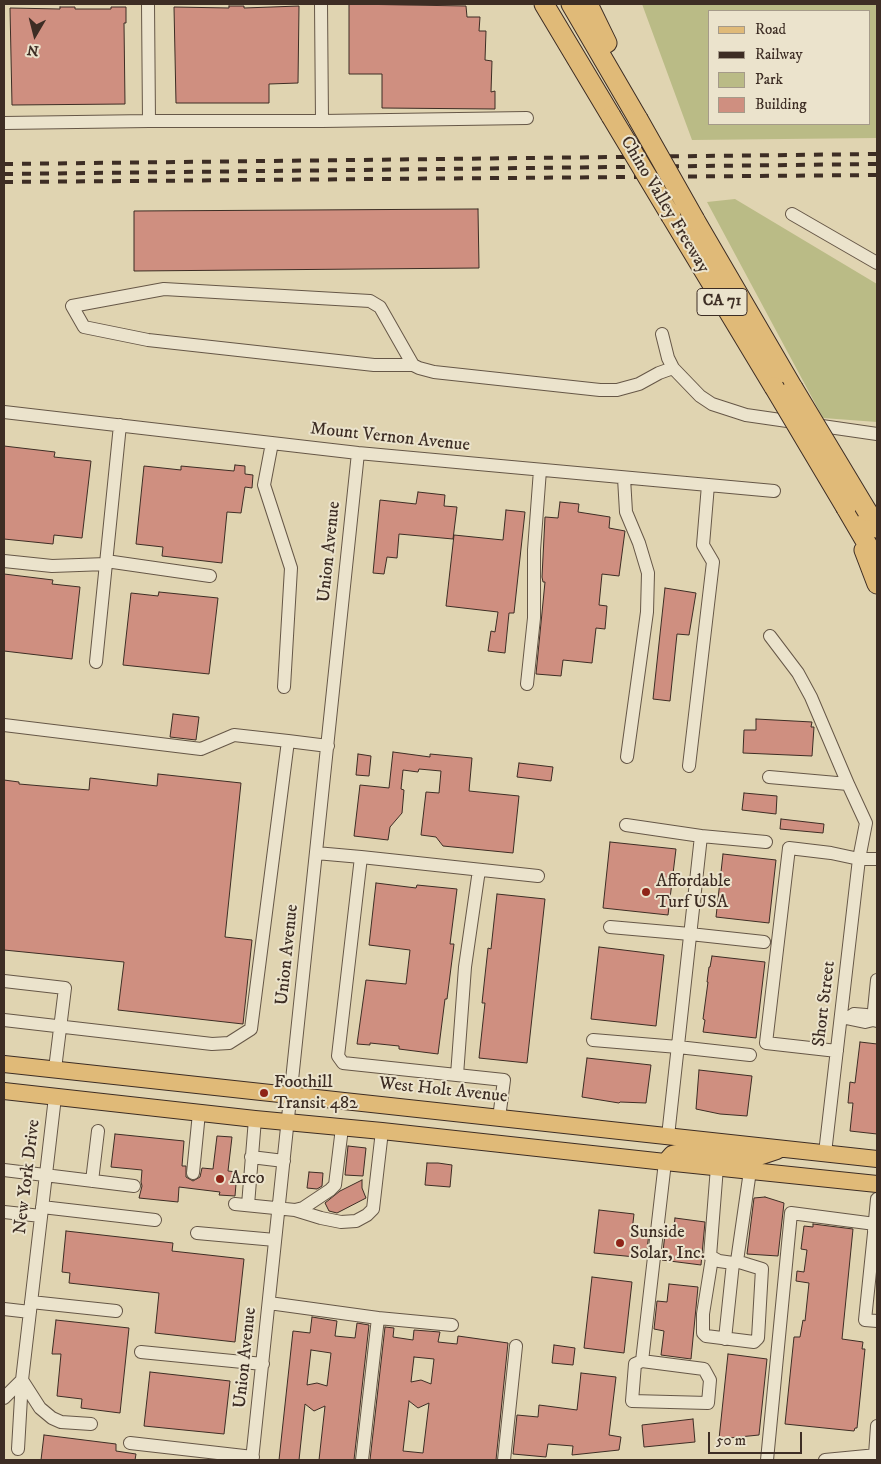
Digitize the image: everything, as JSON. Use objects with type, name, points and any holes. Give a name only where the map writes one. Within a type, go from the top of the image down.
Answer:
[{"type":"highway","name":"Chino Valley Freeway","points":[[544,4],[877,561]]},
{"type":"highway","name":"Chino Valley Freeway","points":[[571,4],[793,388],[877,528]]},
{"type":"highway","points":[[588,4],[614,59],[625,96]]},
{"type":"highway","points":[[858,530],[877,584]]},
{"type":"main road","name":"West Holt Avenue","points":[[4,1064],[877,1159]]},
{"type":"main road","points":[[4,1091],[877,1184]]},
{"type":"main road","points":[[665,1162],[672,1154],[684,1151],[753,1158],[785,1149]]},
{"type":"street","points":[[148,4],[149,121]]},
{"type":"street","points":[[321,4],[322,121]]},
{"type":"street","points":[[4,123],[527,118]]},
{"type":"street","points":[[792,214],[877,263]]},
{"type":"street","points":[[413,365],[380,307],[370,301],[164,289],[72,306],[84,327],[148,340],[374,364],[413,365],[434,372],[600,390],[617,390],[639,384],[673,368]]},
{"type":"street","points":[[662,334],[668,358],[673,368],[700,396],[712,404],[746,415],[877,434]]},
{"type":"street","name":"Mount Vernon Avenue","points":[[4,412],[358,453],[774,491]]},
{"type":"street","points":[[96,662],[120,425]]},
{"type":"street","points":[[272,443],[264,485],[291,568],[284,687]]},
{"type":"street","name":"Union Avenue","points":[[252,1458],[358,453]]},
{"type":"street","points":[[527,684],[534,618],[534,550],[540,470]]},
{"type":"street","points":[[624,478],[626,512],[639,543],[648,573],[647,612],[627,757]]},
{"type":"street","points":[[689,766],[713,562],[703,545],[708,485]]},
{"type":"street","points":[[4,561],[52,566],[106,562],[210,576]]},
{"type":"street","name":"Short Street","points":[[770,636],[798,673],[811,697],[866,823],[859,859],[844,1018],[837,1051],[825,1153]]},
{"type":"street","points":[[4,725],[201,749],[234,735],[328,746]]},
{"type":"street","points":[[4,1020],[212,1044],[229,1043],[251,1029],[288,741]]},
{"type":"street","points":[[768,777],[848,784]]},
{"type":"street","points":[[626,825],[701,836],[766,842]]},
{"type":"street","points":[[668,1136],[701,836]]},
{"type":"street","points":[[837,1051],[766,1043],[789,848],[831,853],[859,859],[877,859]]},
{"type":"street","points":[[316,853],[538,876]]},
{"type":"street","points":[[361,857],[338,1056],[343,1063],[504,1080],[499,1118]]},
{"type":"street","points":[[457,1075],[465,967],[479,870]]},
{"type":"street","points":[[610,927],[764,942]]},
{"type":"street","points":[[844,1018],[865,1022],[875,1020],[877,980]]},
{"type":"street","points":[[4,981],[64,988],[55,1069]]},
{"type":"street","points":[[593,1040],[750,1055]]},
{"type":"street","name":"New York Drive","points":[[18,1449],[22,1380],[55,1097]]},
{"type":"street","points":[[193,1173],[199,1113]]},
{"type":"street","points":[[248,1205],[255,1119]]},
{"type":"street","points":[[295,1210],[303,1208],[330,1190],[334,1184],[342,1128]]},
{"type":"street","points":[[92,1181],[98,1131]]},
{"type":"street","points":[[235,1204],[295,1210],[341,1222],[356,1221],[374,1209],[382,1131]]},
{"type":"street","points":[[251,1157],[284,1160]]},
{"type":"street","points":[[642,1361],[665,1162]]},
{"type":"street","points":[[712,1258],[719,1262],[735,1262],[762,1270],[758,1338],[754,1342],[706,1336],[702,1330],[702,1314],[712,1258],[710,1252],[717,1168]]},
{"type":"street","points":[[4,1170],[134,1186]]},
{"type":"street","points":[[725,1339],[750,1170]]},
{"type":"street","points":[[877,1199],[865,1320],[877,1321]]},
{"type":"street","points":[[4,1212],[41,1212],[156,1220]]},
{"type":"street","points":[[767,1460],[791,1213],[875,1230]]},
{"type":"street","points":[[197,1233],[276,1240]]},
{"type":"street","points":[[269,1303],[378,1318],[452,1325]]},
{"type":"street","points":[[4,1309],[30,1307],[116,1311]]},
{"type":"street","points":[[362,1460],[378,1318]]},
{"type":"street","points":[[504,1460],[516,1346]]},
{"type":"street","points":[[141,1352],[262,1364]]},
{"type":"street","points":[[642,1361],[704,1369],[710,1380],[708,1403],[632,1401],[635,1364],[642,1361]]},
{"type":"street","points":[[4,1398],[22,1380],[40,1408],[52,1418],[61,1422],[91,1424]]},
{"type":"street","points":[[825,1460],[876,1455],[877,1426]]},
{"type":"street","points":[[130,1443],[252,1458]]},
{"type":"green space","points":[[642,4],[877,4],[877,138],[692,140]]},
{"type":"green space","points":[[735,199],[877,284],[877,422],[823,418],[707,202]]},
{"type":"building","points":[[349,4],[466,6],[467,17],[480,17],[479,31],[486,31],[485,60],[492,61],[491,92],[495,91],[495,109],[382,108],[382,74],[349,74]]},
{"type":"building","points":[[229,6],[244,6],[244,8],[299,6],[298,83],[269,84],[269,103],[176,103],[174,7],[229,8]]},
{"type":"building","points":[[60,7],[111,9],[111,7],[126,7],[126,23],[124,23],[125,104],[12,105],[10,8],[60,9]]},
{"type":"building","points":[[478,209],[479,268],[134,271],[134,211]]},
{"type":"building","points":[[4,446],[55,452],[54,457],[91,461],[82,538],[54,535],[53,544],[4,539]]},
{"type":"building","points":[[235,465],[245,466],[245,474],[253,475],[252,488],[245,487],[241,513],[227,512],[222,563],[162,556],[163,547],[136,544],[144,466],[181,470],[181,466],[234,471]]},
{"type":"building","points":[[418,492],[445,495],[444,506],[457,507],[453,539],[399,534],[397,558],[387,557],[384,574],[373,573],[380,500],[416,504]]},
{"type":"building","points":[[560,502],[579,504],[578,512],[610,517],[609,528],[625,531],[619,576],[602,574],[599,605],[607,606],[605,629],[596,628],[592,663],[563,660],[561,676],[536,674],[545,582],[543,582],[542,577],[545,517],[558,518]]},
{"type":"building","points":[[506,510],[525,512],[514,613],[509,613],[505,653],[488,651],[491,631],[495,632],[498,612],[446,606],[454,535],[503,540]]},
{"type":"building","points":[[4,574],[53,580],[52,584],[80,587],[72,659],[4,651]]},
{"type":"building","points":[[665,588],[696,593],[689,635],[677,634],[670,701],[653,699]]},
{"type":"building","points":[[159,592],[218,598],[209,674],[123,665],[131,593],[158,596]]},
{"type":"building","points":[[173,714],[199,717],[196,740],[170,737]]},
{"type":"building","points":[[756,719],[812,722],[811,727],[814,727],[812,756],[743,753],[744,730],[756,730]]},
{"type":"building","points":[[393,752],[430,757],[430,754],[472,758],[469,791],[519,796],[513,853],[443,846],[436,837],[421,835],[426,792],[439,793],[441,771],[419,769],[418,772],[403,770],[401,789],[404,790],[402,813],[390,827],[388,840],[354,836],[360,785],[389,788]]},
{"type":"building","points":[[358,754],[371,756],[369,776],[356,775]]},
{"type":"building","points":[[519,763],[553,767],[551,781],[517,777]]},
{"type":"building","points":[[158,774],[241,783],[225,937],[252,940],[243,1024],[118,1010],[124,962],[4,950],[4,780],[19,782],[19,784],[89,790],[90,778],[157,786]]},
{"type":"building","points":[[744,793],[777,796],[776,814],[742,810]]},
{"type":"building","points":[[781,819],[824,824],[823,833],[780,829]]},
{"type":"building","points":[[610,842],[676,849],[668,915],[603,908]]},
{"type":"building","points":[[723,854],[776,860],[769,923],[716,917]]},
{"type":"building","points":[[376,883],[416,888],[417,885],[457,889],[450,944],[454,944],[438,1054],[399,1049],[399,1046],[370,1043],[370,1045],[357,1044],[366,980],[406,984],[410,950],[369,945]]},
{"type":"building","points":[[497,894],[545,899],[527,1063],[479,1058],[488,948],[491,949]]},
{"type":"building","points":[[599,947],[664,955],[656,1026],[591,1019]]},
{"type":"building","points":[[712,956],[765,962],[756,1038],[703,1032],[707,982]]},
{"type":"building","points":[[860,1042],[877,1044],[877,1134],[850,1131],[853,1103],[848,1103],[850,1082],[855,1083]]},
{"type":"building","points":[[587,1058],[651,1065],[646,1103],[619,1103],[582,1097]]},
{"type":"building","points":[[699,1070],[752,1076],[747,1116],[720,1114],[696,1109]]},
{"type":"building","points":[[115,1134],[184,1141],[182,1166],[186,1166],[186,1177],[193,1181],[200,1177],[202,1168],[213,1169],[217,1136],[232,1137],[228,1171],[237,1172],[235,1196],[219,1195],[220,1192],[179,1187],[178,1202],[139,1198],[142,1186],[142,1170],[111,1167]]},
{"type":"building","points":[[348,1146],[366,1148],[363,1176],[345,1175]]},
{"type":"building","points":[[427,1163],[452,1165],[450,1187],[425,1185]]},
{"type":"building","points":[[309,1172],[323,1173],[322,1186],[317,1189],[307,1188]]},
{"type":"building","points":[[362,1180],[362,1188],[366,1198],[337,1213],[329,1211],[325,1203],[340,1191]]},
{"type":"building","points":[[765,1197],[784,1203],[778,1256],[747,1254],[754,1198]]},
{"type":"building","name":"Sunside Solar, Inc.","points":[[599,1210],[634,1214],[632,1231],[649,1233],[646,1258],[594,1253]]},
{"type":"building","points":[[675,1218],[705,1222],[701,1265],[662,1260],[665,1234],[673,1235]]},
{"type":"building","points":[[813,1224],[853,1229],[842,1339],[863,1342],[862,1349],[865,1349],[857,1428],[854,1431],[785,1424],[794,1337],[800,1337],[803,1320],[805,1321],[809,1283],[796,1281],[797,1271],[804,1272],[807,1250],[801,1249],[804,1226],[813,1227]]},
{"type":"building","points":[[66,1231],[173,1243],[172,1251],[244,1259],[235,1342],[155,1333],[159,1293],[69,1283],[70,1273],[62,1272]]},
{"type":"building","points":[[592,1277],[632,1282],[624,1353],[584,1348]]},
{"type":"building","points":[[669,1284],[698,1287],[691,1359],[661,1355],[664,1331],[654,1329],[657,1301],[667,1302]]},
{"type":"building","points":[[312,1317],[337,1321],[335,1336],[355,1338],[357,1323],[369,1325],[354,1460],[319,1460],[325,1406],[314,1411],[305,1404],[299,1460],[279,1460],[293,1331],[310,1333]],"holes":[[[311,1350],[331,1353],[327,1386],[317,1383],[307,1385]]]},
{"type":"building","points":[[56,1320],[129,1328],[120,1413],[81,1408],[82,1399],[57,1396],[61,1354],[52,1354]]},
{"type":"building","points":[[385,1327],[394,1328],[393,1337],[413,1340],[414,1330],[440,1332],[438,1342],[457,1344],[458,1336],[508,1343],[496,1460],[370,1460]],"holes":[[[414,1357],[434,1359],[431,1384],[421,1380],[411,1382]],[[409,1401],[418,1408],[429,1403],[423,1453],[403,1451]]]},
{"type":"building","points":[[554,1345],[575,1348],[573,1365],[552,1363]]},
{"type":"building","points":[[728,1354],[767,1359],[759,1435],[719,1439]]},
{"type":"building","points":[[150,1372],[230,1381],[224,1434],[144,1426]]},
{"type":"building","points":[[581,1373],[616,1377],[609,1435],[621,1437],[619,1450],[572,1455],[573,1446],[548,1444],[546,1457],[513,1454],[517,1415],[538,1417],[539,1405],[577,1410]]},
{"type":"building","points":[[693,1419],[695,1442],[644,1447],[642,1425]]},
{"type":"building","points":[[44,1435],[116,1444],[116,1451],[136,1454],[135,1460],[41,1460]]},
{"type":"railway","points":[[4,164],[877,154]]},
{"type":"railway","points":[[4,174],[877,164]]},
{"type":"railway","points":[[4,182],[877,175]]},
{"type":"place","name":"Affordable Turf USA","points":[[646,892]]},
{"type":"place","name":"Foothill Transit 482","points":[[264,1093]]},
{"type":"place","name":"Arco","points":[[220,1179]]},
{"type":"place","name":"Sunside Solar, Inc.","points":[[620,1243]]}]
